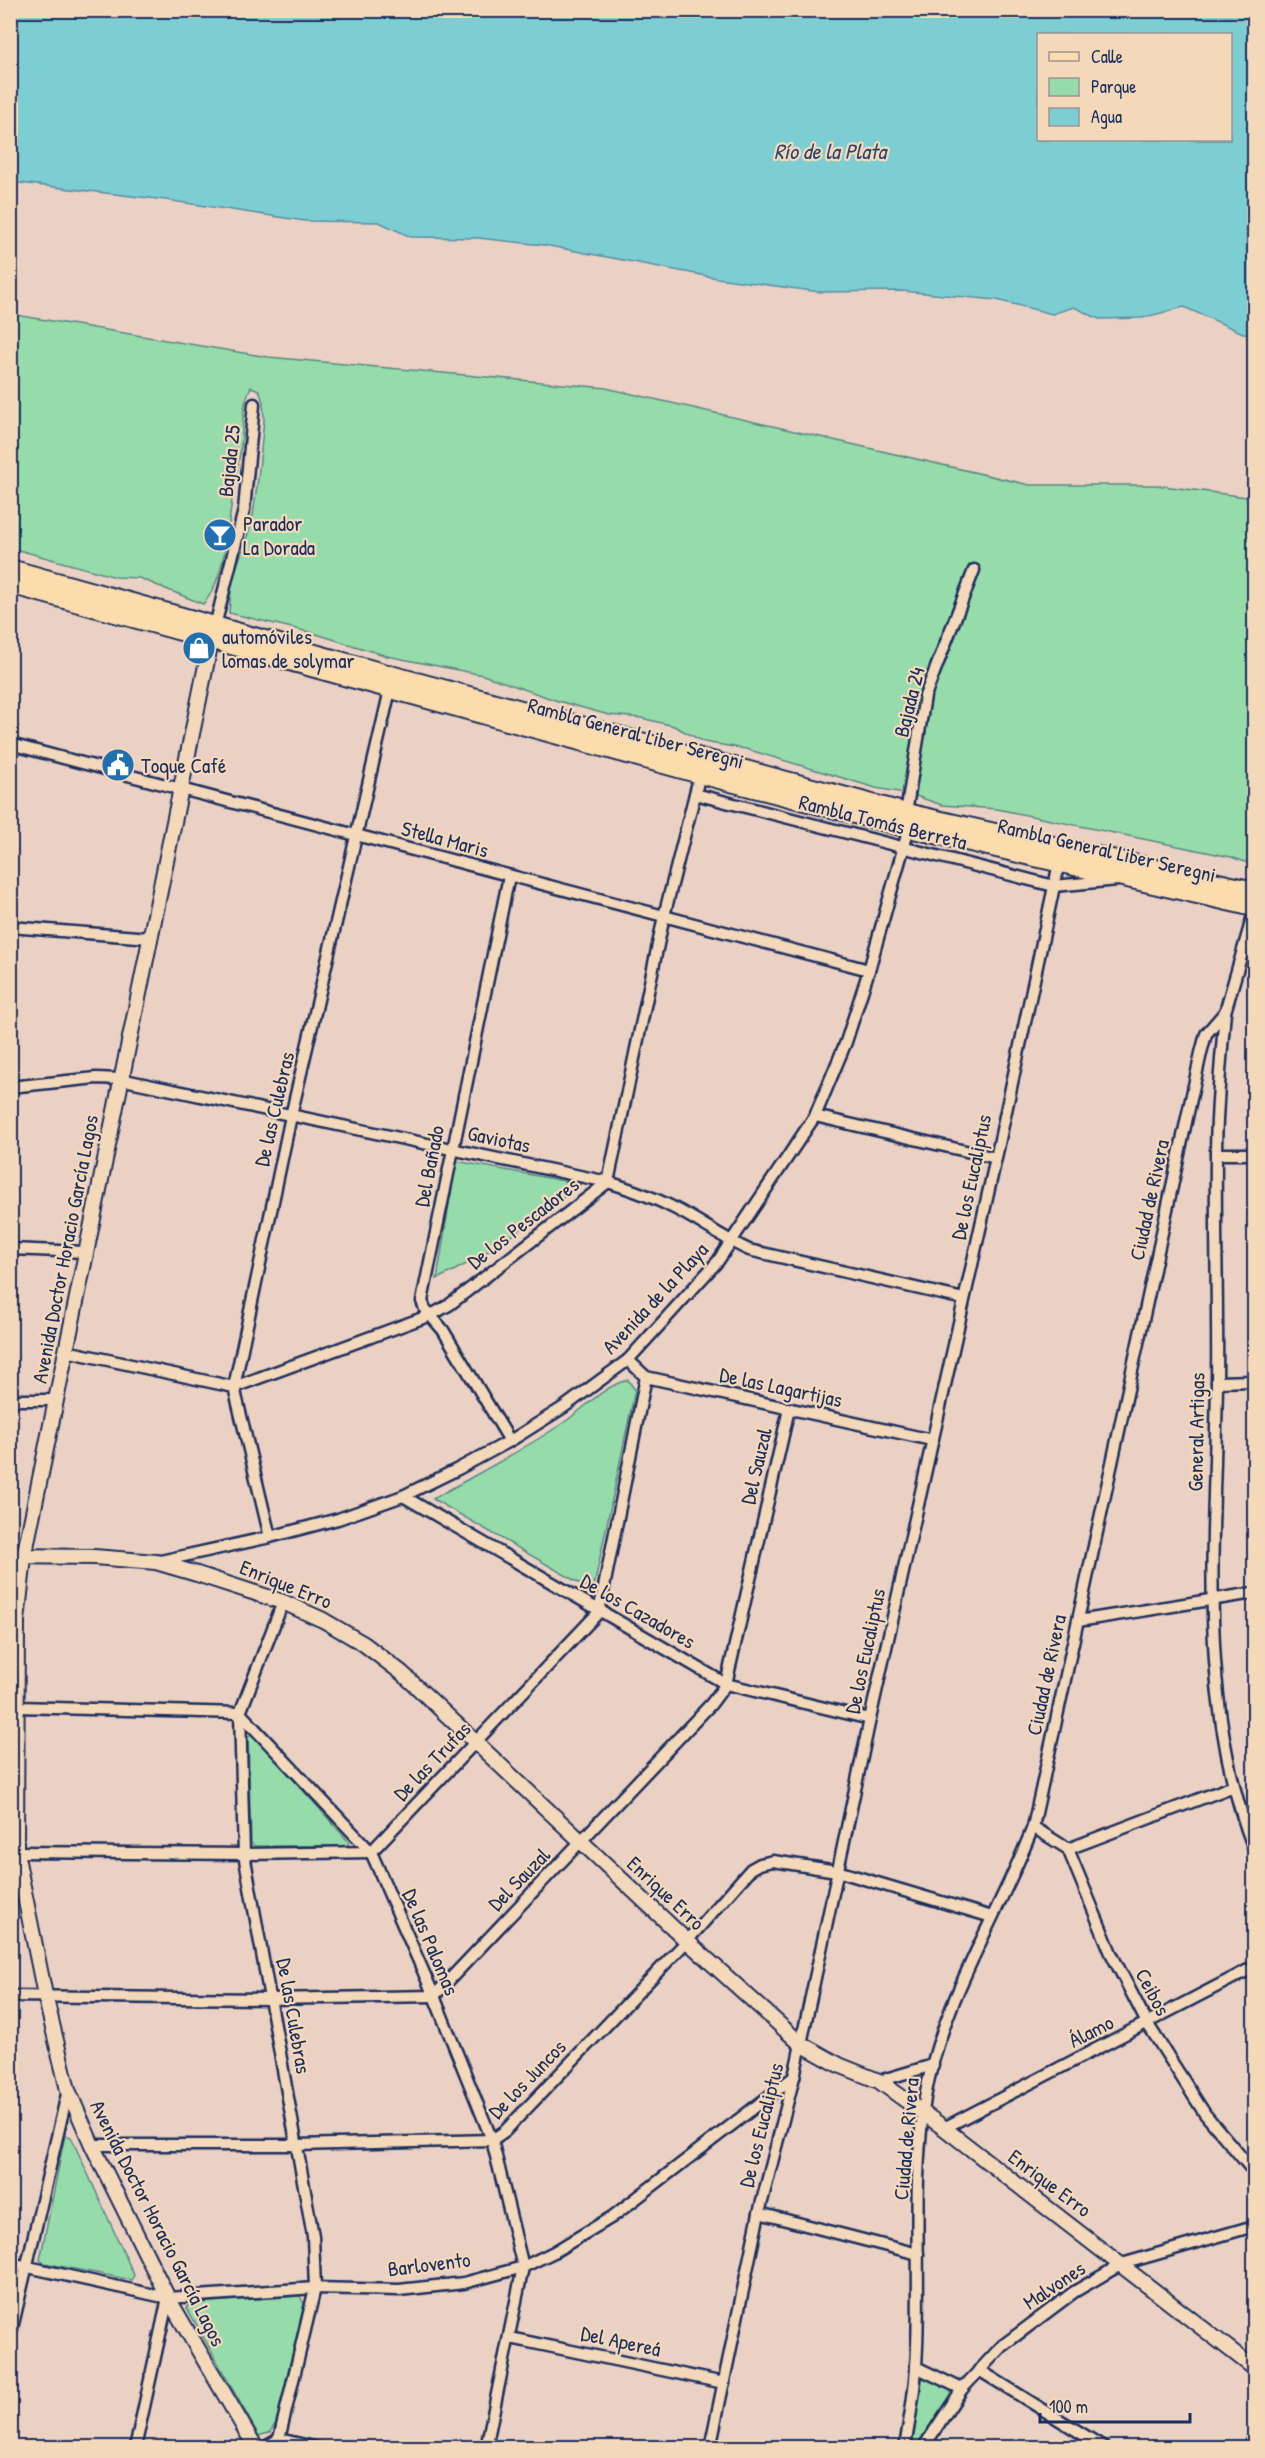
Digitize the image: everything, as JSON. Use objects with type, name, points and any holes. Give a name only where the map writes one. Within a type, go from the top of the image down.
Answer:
[{"type":"main road","name":"Rambla General Liber Seregni","points":[[10,569],[390,690],[700,774],[908,821],[1254,891]]},
{"type":"main road","name":"Rambla General Liber Seregni","points":[[10,584],[213,633],[702,760],[1059,863],[1254,907]]},
{"type":"street","name":"Bajada 25","points":[[213,633],[244,510],[254,404]]},
{"type":"street","name":"Bajada 24","points":[[908,821],[925,696],[974,570]]},
{"type":"street","name":"Avenida Doctor Horacio García Lagos","points":[[213,633],[56,1400],[17,1557],[17,1707],[13,1790],[16,1852],[45,1995],[68,2090],[92,2145],[168,2298],[256,2448]]},
{"type":"street","name":"De las Culebras","points":[[270,1537],[234,1387],[291,1116],[390,690]]},
{"type":"street","name":"Stella Maris","points":[[10,744],[869,970]]},
{"type":"street","name":"De los Pescadores","points":[[234,1387],[431,1315],[449,1305],[608,1182],[664,916],[700,774]]},
{"type":"street","name":"Rambla Tomás Berreta","points":[[695,794],[1054,886],[1132,879]]},
{"type":"street","name":"Avenida de la Playa","points":[[156,1562],[270,1537],[338,1518],[403,1496],[510,1441],[564,1407],[628,1360],[711,1270],[733,1242],[815,1116],[846,1042],[869,970],[904,848],[908,821]]},
{"type":"street","name":"De los Eucaliptus","points":[[710,2448],[759,2213],[794,2077],[837,1870],[996,1158],[1059,863]]},
{"type":"street","name":"Del Bañado","points":[[509,876],[422,1300],[425,1309],[443,1330],[510,1441]]},
{"type":"street","name":"Ciudad de Rivera","points":[[905,2448],[916,2367],[924,2113],[933,2065],[952,2008],[992,1917],[1018,1866],[1032,1827],[1201,1053],[1206,1034],[1225,1012],[1254,912]]},
{"type":"street","points":[[10,927],[150,938]]},
{"type":"street","name":"General Artigas","points":[[1225,1012],[1216,1154],[1217,1382],[1211,1600],[1214,1660],[1226,1744],[1234,1785],[1254,1849]]},
{"type":"street","name":"Gaviotas","points":[[10,1087],[96,1078],[120,1079],[608,1182],[640,1192],[674,1207],[749,1250],[964,1299]]},
{"type":"street","points":[[815,1116],[996,1158]]},
{"type":"street","points":[[1216,1154],[1254,1154]]},
{"type":"street","points":[[10,1249],[85,1252]]},
{"type":"street","points":[[66,1351],[234,1387]]},
{"type":"street","points":[[599,1612],[646,1377],[628,1360]]},
{"type":"street","name":"De las Lagartijas","points":[[646,1377],[932,1440]]},
{"type":"street","points":[[1217,1382],[1254,1381]]},
{"type":"street","points":[[10,1400],[56,1400]]},
{"type":"street","name":"Del Sauzal","points":[[434,1996],[711,1704],[726,1684],[789,1409]]},
{"type":"street","name":"De los Cazadores","points":[[403,1496],[726,1684],[870,1719]]},
{"type":"street","name":"Enrique Erro","points":[[17,1557],[94,1557],[156,1562],[283,1602],[323,1620],[364,1644],[402,1672],[687,1941],[801,2044],[839,2065],[879,2081],[924,2113],[1254,2368]]},
{"type":"street","points":[[1078,1621],[1254,1593]]},
{"type":"street","name":"De las Culebras","points":[[279,2439],[315,2288],[313,2236],[244,1854],[240,1713],[283,1602]]},
{"type":"street","name":"De las Trufas","points":[[371,1852],[599,1612]]},
{"type":"street","points":[[17,1707],[240,1713]]},
{"type":"street","name":"De las Palomas","points":[[240,1713],[371,1852],[434,1996],[492,2140],[524,2267],[486,2448]]},
{"type":"street","points":[[1032,1827],[1068,1849],[1234,1785]]},
{"type":"street","name":"Ceibos","points":[[1068,1849],[1111,1953],[1147,2024],[1206,2114],[1254,2172]]},
{"type":"street","points":[[16,1852],[244,1854],[371,1852]]},
{"type":"street","name":"De los Juncos","points":[[92,2145],[297,2145],[492,2140],[505,2132],[687,1941],[751,1869],[773,1861],[837,1870],[992,1917]]},
{"type":"street","name":"Álamo","points":[[944,2128],[1254,1967]]},
{"type":"street","points":[[10,1996],[271,1999],[434,1996]]},
{"type":"street","points":[[879,2081],[933,2065]]},
{"type":"street","name":"Barlovento","points":[[10,2263],[168,2298],[315,2288],[399,2290],[464,2283],[524,2267],[612,2217],[794,2077]]},
{"type":"street","points":[[10,2337],[68,2090]]},
{"type":"street","points":[[759,2213],[918,2254]]},
{"type":"street","name":"Malvones","points":[[923,2448],[962,2389],[1002,2346],[1074,2292],[1122,2264],[1254,2226]]},
{"type":"street","points":[[135,2448],[168,2298]]},
{"type":"street","name":"Del Apereá","points":[[510,2338],[723,2383]]},
{"type":"street","points":[[916,2367],[962,2389]]},
{"type":"street","points":[[979,2370],[1105,2448]]},
{"type":"street","points":[[264,2448],[279,2439],[318,2448]]},
{"type":"street","points":[[1249,2448],[1254,2439]]},
{"type":"green space","points":[[10,314],[268,357],[606,388],[1030,485],[1156,485],[1254,498],[1254,865],[1231,857],[997,809],[942,805],[746,749],[704,742],[674,726],[641,718],[609,715],[558,701],[483,675],[387,656],[313,633],[229,613],[232,580],[252,522],[264,420],[263,402],[259,390],[251,387],[244,408],[241,446],[225,551],[217,581],[203,604],[139,578],[116,577],[11,548]]},
{"type":"green space","points":[[456,1161],[581,1184],[494,1248],[437,1279]]},
{"type":"green space","points":[[628,1380],[635,1390],[593,1591],[433,1499],[534,1442],[566,1421],[604,1391]]},
{"type":"green space","points":[[248,1736],[255,1736],[349,1842],[347,1846],[254,1846],[251,1843]]},
{"type":"green space","points":[[65,2135],[71,2137],[134,2275],[132,2280],[44,2263],[40,2260]]},
{"type":"green space","points":[[300,2296],[304,2304],[276,2423],[270,2432],[259,2436],[187,2308],[192,2303]]},
{"type":"green space","points":[[927,2377],[953,2391],[917,2447],[912,2448],[922,2379]]},
{"type":"water","name":"Río de la Plata","points":[[11,10],[1254,11],[1254,334],[1243,333],[1184,307],[1142,318],[1099,319],[1074,307],[1052,314],[997,300],[902,291],[820,292],[717,278],[544,245],[478,238],[411,237],[379,222],[305,221],[166,200],[11,182]]},
{"type":"place","name":"Parador La Dorada","points":[[220,535]]},
{"type":"place","name":"automóviles lomas de solymar","points":[[199,648]]},
{"type":"place","name":"Toque Café","points":[[118,765]]}]
